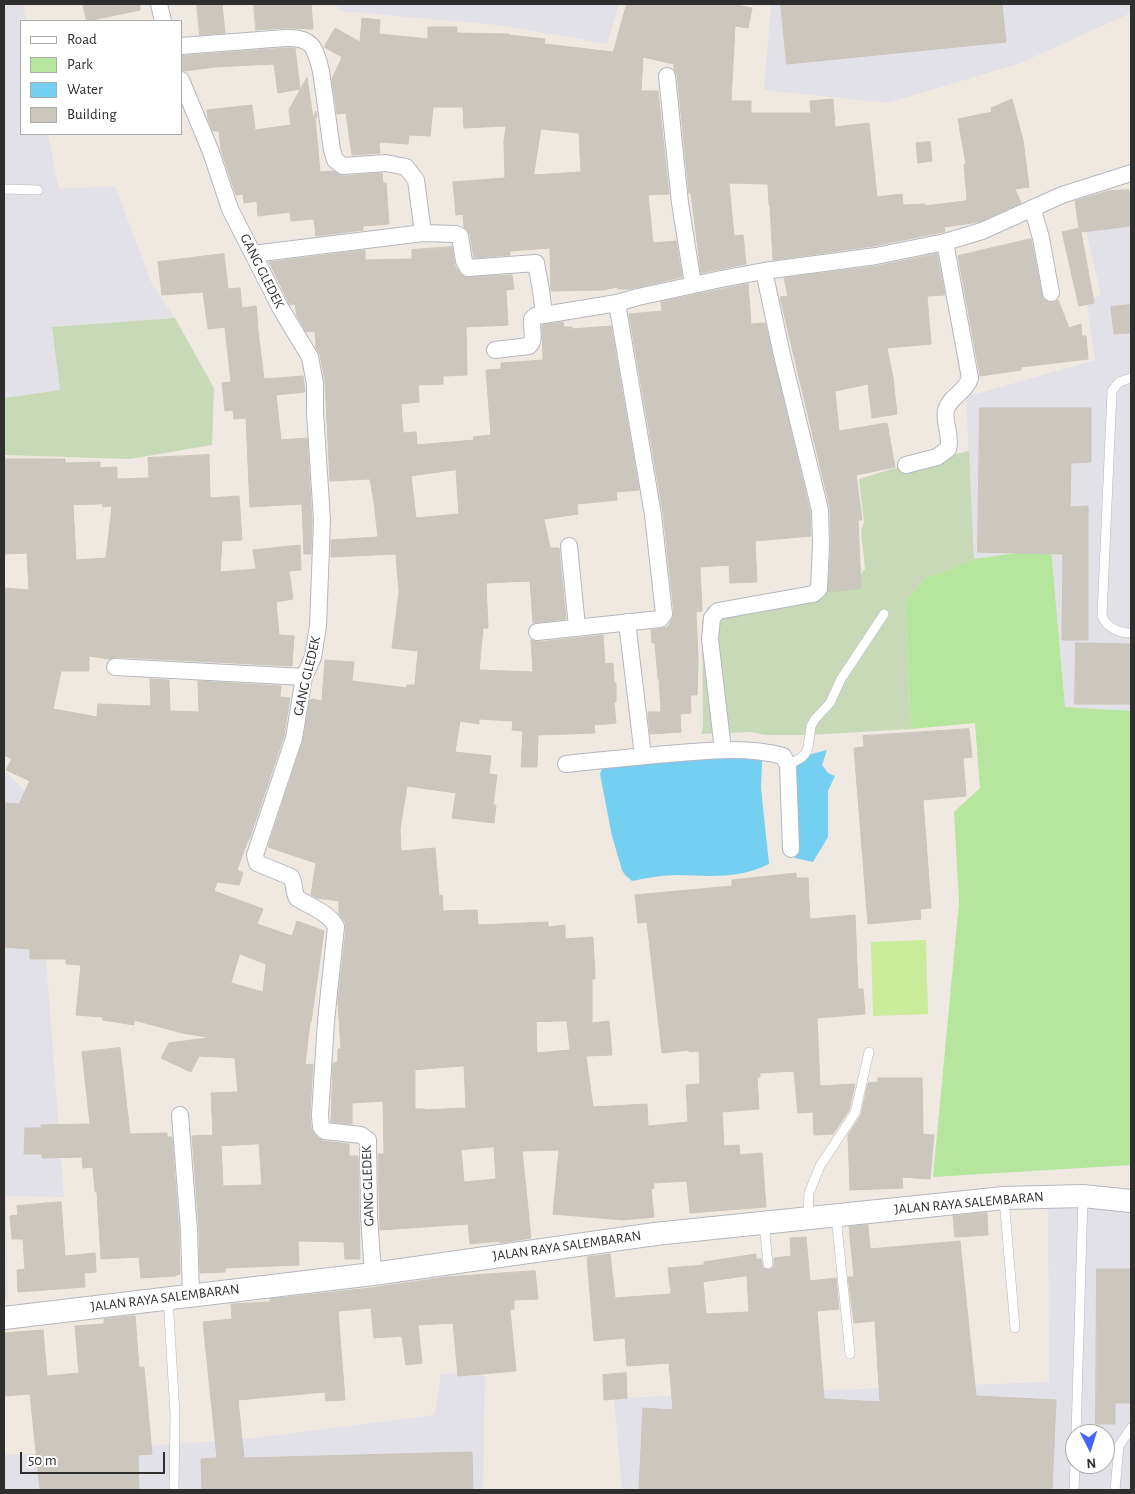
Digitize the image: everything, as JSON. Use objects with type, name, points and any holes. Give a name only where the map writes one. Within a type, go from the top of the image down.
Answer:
[{"type":"main road","name":"JALAN RAYA SALEMBARAN","points":[[4,1318],[373,1274],[656,1234],[808,1218],[1004,1198],[1083,1196],[1131,1201]]},
{"type":"street","points":[[159,4],[163,20]]},
{"type":"street","points":[[182,46],[297,38],[302,38],[309,43],[318,59],[321,71],[335,160],[338,164],[348,167],[386,163],[406,166],[416,180],[423,233]]},
{"type":"street","points":[[667,76],[680,203],[693,284]]},
{"type":"street","name":"GANG GLEDEK","points":[[182,82],[211,152],[230,209],[280,310],[310,357],[315,384],[322,520],[318,626],[313,657],[304,677],[294,738],[255,853],[255,858],[257,863],[291,877],[294,881],[297,898],[334,922],[336,927],[326,1022],[320,1115],[325,1131],[362,1135],[368,1140],[369,1216],[373,1274]]},
{"type":"street","points":[[495,350],[529,346],[533,340],[532,319],[535,316],[617,303],[693,284],[764,271],[876,256],[945,242],[982,231],[1033,210],[1062,195],[1131,173]]},
{"type":"street","points":[[1033,210],[1041,238],[1051,294]]},
{"type":"street","points":[[253,254],[423,233],[456,234],[460,236],[464,261],[468,268],[536,263],[542,290],[544,315]]},
{"type":"street","points":[[906,465],[937,457],[948,450],[950,436],[945,414],[946,408],[949,402],[968,384],[970,378],[945,242]]},
{"type":"street","points":[[723,750],[710,639],[712,618],[718,611],[813,594],[819,589],[822,544],[820,510],[782,355],[764,271]]},
{"type":"street","points":[[537,632],[660,618],[664,614],[653,516],[617,303]]},
{"type":"street","points":[[569,546],[577,627]]},
{"type":"street","points":[[627,622],[643,756]]},
{"type":"street","points":[[115,666],[304,677]]},
{"type":"street","points":[[566,764],[723,750],[783,756],[788,765],[791,849]]},
{"type":"street","points":[[180,1115],[189,1230],[191,1295]]},
{"type":"lane","points":[[4,189],[38,190]]},
{"type":"lane","points":[[1131,378],[1119,382],[1112,391],[1102,616],[1105,624],[1131,633]]},
{"type":"lane","points":[[788,765],[805,754],[808,748],[811,726],[830,703],[841,679],[884,614]]},
{"type":"lane","points":[[808,1218],[809,1193],[820,1166],[855,1113],[869,1052]]},
{"type":"lane","points":[[1076,1424],[1083,1196]]},
{"type":"lane","points":[[1004,1198],[1015,1328]]},
{"type":"lane","points":[[836,1216],[850,1354]]},
{"type":"lane","points":[[764,1223],[768,1264]]},
{"type":"lane","points":[[168,1297],[175,1414],[174,1490]]},
{"type":"lane","points":[[1115,1490],[1119,1446],[1131,1428]]},
{"type":"lane","points":[[1074,1490],[1075,1474]]},
{"type":"shaded area","points":[[4,4],[23,4],[26,20],[20,20],[20,135],[48,135],[59,189],[115,186],[152,284],[175,318],[53,327],[60,390],[4,398]]},
{"type":"shaded area","points":[[335,4],[619,4],[607,44],[498,25],[341,11]]},
{"type":"shaded area","points":[[767,4],[1131,4],[1131,13],[1018,64],[887,103],[764,90],[771,5]]},
{"type":"shaded area","points":[[1131,226],[1131,711],[1065,707],[1051,548],[974,559],[966,397],[1095,360],[1086,299],[1101,296],[1085,227]]},
{"type":"shaded area","points":[[4,769],[34,801],[64,1197],[6,1196],[8,1299],[4,1300]]},
{"type":"shaded area","points":[[1097,1208],[1131,1211],[1131,1490],[622,1490],[614,1398],[1049,1382],[1048,1209]]},
{"type":"shaded area","points":[[485,1373],[483,1490],[4,1490],[4,1455],[247,1439],[435,1415],[441,1374]]},
{"type":"green space","points":[[175,318],[214,388],[212,445],[130,459],[4,455],[4,398],[60,390],[52,327]]},
{"type":"green space","points":[[969,451],[974,559],[925,579],[905,602],[911,729],[809,735],[765,735],[751,732],[701,734],[703,726],[702,622],[708,607],[858,578],[865,569],[861,531],[864,522],[859,479],[892,469]]},
{"type":"green space","points":[[1051,548],[1065,707],[1131,711],[1131,1165],[933,1177],[959,902],[954,812],[980,788],[975,723],[911,729],[905,602],[925,579],[974,559]]},
{"type":"green space","points":[[926,940],[928,1014],[873,1016],[871,942]]},
{"type":"water","points":[[827,750],[822,765],[828,773],[835,776],[828,791],[828,837],[813,862],[795,858],[791,766],[808,755]]},
{"type":"water","points":[[756,756],[762,761],[761,788],[769,864],[747,872],[724,876],[672,875],[632,881],[625,875],[612,836],[600,774],[604,763]]},
{"type":"building","points":[[83,4],[140,4],[140,10],[87,20]]},
{"type":"building","points":[[197,4],[222,4],[225,33],[200,35]]},
{"type":"building","points":[[254,4],[311,4],[313,29],[256,30]]},
{"type":"building","points":[[627,4],[731,4],[752,8],[748,28],[735,26],[731,101],[751,101],[751,113],[811,113],[810,101],[833,99],[835,127],[869,123],[877,197],[902,194],[903,205],[925,204],[925,206],[965,201],[967,199],[964,164],[966,164],[958,119],[992,112],[991,108],[1012,99],[1023,140],[1029,187],[1015,189],[1021,203],[979,222],[944,227],[945,232],[874,246],[773,260],[768,184],[729,183],[734,236],[743,235],[746,264],[701,273],[691,193],[689,193],[677,74],[674,64],[643,57],[641,91],[658,91],[669,194],[648,195],[653,243],[676,241],[682,277],[630,289],[618,289],[618,287],[603,290],[551,291],[550,248],[510,251],[510,255],[474,258],[470,234],[464,227],[463,214],[456,215],[453,182],[505,178],[504,141],[506,126],[464,128],[463,107],[433,107],[430,136],[409,135],[408,144],[379,142],[380,153],[352,155],[346,113],[337,114],[332,79],[342,57],[324,47],[335,28],[360,42],[362,18],[380,20],[379,34],[428,39],[428,27],[457,27],[457,33],[509,34],[545,39],[544,44],[613,52]],"holes":[[[541,129],[579,133],[581,172],[534,175]]]},
{"type":"building","points":[[781,4],[1002,4],[1006,42],[787,64]]},
{"type":"building","points":[[295,48],[300,89],[278,93],[274,64],[214,67],[185,71],[182,70],[182,56]]},
{"type":"building","points":[[307,78],[313,118],[316,111],[317,117],[315,117],[320,172],[333,171],[344,176],[382,173],[383,183],[386,183],[389,224],[363,226],[363,230],[316,236],[314,219],[291,221],[290,212],[258,216],[257,201],[244,203],[243,194],[236,195],[221,150],[219,131],[213,131],[208,119],[207,110],[252,105],[255,130],[291,125],[289,110]]},
{"type":"building","points":[[930,142],[932,161],[918,163],[916,143]]},
{"type":"building","points":[[1129,190],[1131,226],[1081,232],[1094,303],[1079,306],[1062,232],[1079,228],[1075,201],[1108,191]]},
{"type":"building","points":[[1031,239],[1043,299],[1052,303],[1058,300],[1069,328],[1081,324],[1082,336],[1086,336],[1088,359],[1021,367],[1021,370],[980,376],[958,256]]},
{"type":"building","points":[[452,247],[455,266],[464,277],[512,275],[514,289],[506,290],[508,325],[466,327],[467,375],[443,376],[443,384],[418,385],[419,402],[401,404],[403,433],[416,432],[417,445],[474,440],[473,437],[491,435],[486,370],[501,369],[501,363],[543,360],[542,325],[563,322],[564,327],[572,327],[572,329],[611,326],[639,490],[616,492],[617,500],[577,504],[578,514],[544,519],[550,548],[559,548],[566,619],[533,623],[530,581],[486,583],[488,628],[483,628],[479,670],[533,672],[531,640],[538,642],[603,635],[605,664],[613,663],[614,683],[616,683],[616,702],[614,702],[616,723],[594,725],[595,733],[538,735],[537,767],[521,767],[523,731],[512,730],[513,721],[479,719],[479,724],[460,721],[455,752],[491,756],[489,774],[497,775],[493,805],[496,805],[494,823],[452,818],[456,793],[407,786],[400,829],[401,851],[435,848],[439,896],[442,895],[443,911],[477,910],[478,925],[548,922],[548,927],[565,925],[565,939],[593,937],[595,979],[592,979],[592,1023],[609,1021],[612,1055],[586,1056],[593,1107],[647,1104],[648,1126],[688,1122],[686,1085],[700,1084],[699,1051],[689,1052],[689,1050],[662,1053],[647,922],[638,923],[635,895],[732,886],[732,880],[796,873],[796,878],[808,878],[810,919],[855,915],[858,989],[863,989],[865,1014],[817,1018],[820,1086],[855,1084],[849,1110],[833,1134],[814,1135],[813,1112],[798,1113],[794,1071],[760,1073],[760,1077],[757,1077],[759,1109],[722,1112],[724,1146],[739,1145],[740,1155],[762,1153],[766,1207],[690,1213],[687,1181],[653,1183],[654,1188],[651,1189],[654,1217],[624,1220],[553,1214],[559,1150],[522,1151],[531,1238],[500,1243],[500,1241],[470,1244],[468,1224],[380,1230],[378,1154],[384,1154],[383,1101],[352,1103],[352,1124],[331,1122],[333,1063],[338,1062],[338,1049],[341,1049],[338,1002],[346,928],[345,922],[339,914],[339,901],[317,898],[311,895],[316,863],[268,847],[303,741],[310,700],[322,701],[325,660],[354,662],[352,681],[407,688],[407,685],[415,685],[418,651],[392,648],[399,592],[396,554],[331,557],[331,540],[378,537],[370,479],[330,481],[325,382],[320,355],[316,348],[315,331],[306,332],[297,316],[295,304],[290,305],[269,262],[365,250],[365,260],[412,259],[412,250]],"holes":[[[456,470],[459,514],[416,518],[411,476]],[[567,1021],[570,1050],[537,1053],[536,1022]],[[464,1066],[466,1108],[415,1109],[415,1070]],[[494,1147],[496,1179],[464,1182],[461,1150]]]},
{"type":"building","points":[[224,254],[228,289],[240,288],[242,308],[256,306],[264,379],[303,376],[305,392],[276,395],[281,440],[307,438],[312,520],[311,554],[304,554],[302,504],[250,507],[246,418],[234,419],[233,410],[225,411],[222,383],[231,382],[225,327],[208,329],[203,292],[162,295],[158,262]]},
{"type":"building","points":[[937,254],[945,295],[927,296],[931,344],[887,348],[897,414],[872,418],[868,384],[835,391],[839,431],[887,423],[895,467],[856,475],[862,520],[858,520],[861,588],[828,592],[831,544],[830,508],[780,297],[788,296],[784,278],[877,266]]},
{"type":"building","points":[[748,284],[751,324],[765,323],[810,511],[811,536],[755,541],[757,582],[730,583],[729,565],[700,567],[702,611],[696,612],[697,695],[690,695],[691,713],[680,714],[681,732],[650,734],[648,712],[661,712],[655,643],[652,643],[651,630],[668,627],[674,613],[663,513],[629,314],[662,311],[661,302]]},
{"type":"building","points":[[1131,305],[1131,333],[1114,334],[1111,307]]},
{"type":"building","points":[[980,408],[1091,408],[1091,462],[1071,463],[1070,507],[1088,506],[1088,640],[1062,640],[1063,554],[978,552]]},
{"type":"building","points":[[209,455],[210,498],[239,496],[242,540],[222,541],[220,572],[256,569],[253,550],[300,545],[301,570],[289,571],[293,599],[276,602],[279,635],[294,636],[292,666],[116,657],[109,659],[89,656],[89,671],[61,671],[53,709],[97,717],[98,704],[151,706],[150,679],[169,680],[170,711],[199,712],[198,681],[281,686],[280,697],[290,698],[284,736],[237,870],[243,873],[239,885],[217,882],[214,891],[263,909],[257,924],[292,936],[297,921],[324,931],[305,1065],[313,1064],[311,1128],[314,1134],[323,1141],[349,1144],[349,1156],[358,1156],[360,1259],[345,1259],[344,1242],[298,1241],[299,1265],[225,1268],[225,1272],[200,1273],[199,1229],[192,1136],[213,1135],[211,1093],[238,1092],[235,1058],[199,1056],[191,1072],[161,1058],[169,1043],[207,1037],[182,1033],[134,1020],[134,1025],[103,1020],[103,1017],[76,1015],[81,965],[66,964],[66,959],[30,959],[30,949],[4,947],[4,803],[19,804],[30,781],[6,770],[12,759],[4,755],[4,588],[29,590],[27,553],[4,554],[4,459],[65,459],[65,463],[100,462],[100,468],[117,467],[117,479],[149,478],[148,458]],"holes":[[[103,504],[103,507],[112,506],[106,558],[76,560],[73,505]],[[240,954],[266,964],[263,992],[231,983]],[[259,1144],[262,1185],[223,1186],[221,1146]]]},
{"type":"building","points":[[1076,643],[1131,644],[1131,704],[1075,704]]},
{"type":"building","points":[[969,729],[972,757],[963,758],[966,796],[923,800],[931,908],[920,909],[921,919],[868,924],[854,748],[864,747],[863,736]]},
{"type":"building","points":[[120,1048],[130,1134],[167,1133],[167,1137],[172,1137],[179,1231],[180,1274],[176,1276],[141,1278],[139,1257],[101,1259],[97,1192],[95,1192],[93,1167],[83,1168],[82,1157],[42,1158],[42,1154],[24,1154],[25,1128],[41,1128],[41,1125],[90,1124],[82,1052]]},
{"type":"building","points":[[878,1078],[922,1078],[923,1134],[934,1135],[930,1179],[902,1177],[903,1188],[850,1190],[848,1135],[861,1115],[868,1083],[878,1082]]},
{"type":"building","points":[[61,1202],[65,1256],[95,1253],[96,1272],[84,1273],[85,1287],[18,1292],[17,1270],[25,1269],[23,1239],[12,1239],[10,1216],[18,1215],[17,1206]]},
{"type":"building","points":[[987,1213],[988,1235],[955,1237],[953,1216]]},
{"type":"building","points":[[868,1225],[870,1249],[960,1241],[976,1396],[1056,1400],[1052,1490],[639,1490],[643,1408],[673,1410],[669,1363],[627,1366],[625,1338],[594,1341],[587,1257],[610,1254],[615,1298],[671,1294],[668,1268],[704,1265],[704,1262],[756,1254],[756,1259],[761,1259],[763,1268],[769,1270],[774,1266],[774,1258],[791,1256],[790,1238],[806,1237],[810,1281],[836,1278],[839,1309],[817,1311],[824,1399],[880,1402],[875,1321],[854,1323],[848,1277],[854,1277],[849,1227]],"holes":[[[747,1276],[749,1312],[706,1314],[703,1282]]]},
{"type":"building","points":[[1097,1269],[1131,1269],[1131,1403],[1115,1403],[1115,1424],[1096,1424]]},
{"type":"building","points":[[535,1271],[538,1299],[514,1300],[514,1309],[510,1310],[516,1371],[458,1376],[453,1323],[418,1325],[422,1363],[406,1365],[402,1336],[374,1338],[371,1308],[338,1311],[345,1400],[326,1401],[325,1392],[238,1400],[244,1458],[472,1452],[473,1490],[202,1490],[201,1459],[217,1458],[203,1322],[232,1319],[231,1304],[270,1302],[270,1299],[446,1277]]},
{"type":"building","points":[[135,1316],[139,1367],[144,1367],[152,1454],[138,1455],[139,1490],[40,1490],[30,1394],[4,1396],[4,1333],[43,1330],[47,1376],[79,1373],[75,1326],[104,1324],[104,1319]]},
{"type":"building","points":[[626,1373],[627,1398],[604,1400],[603,1375]]}]
